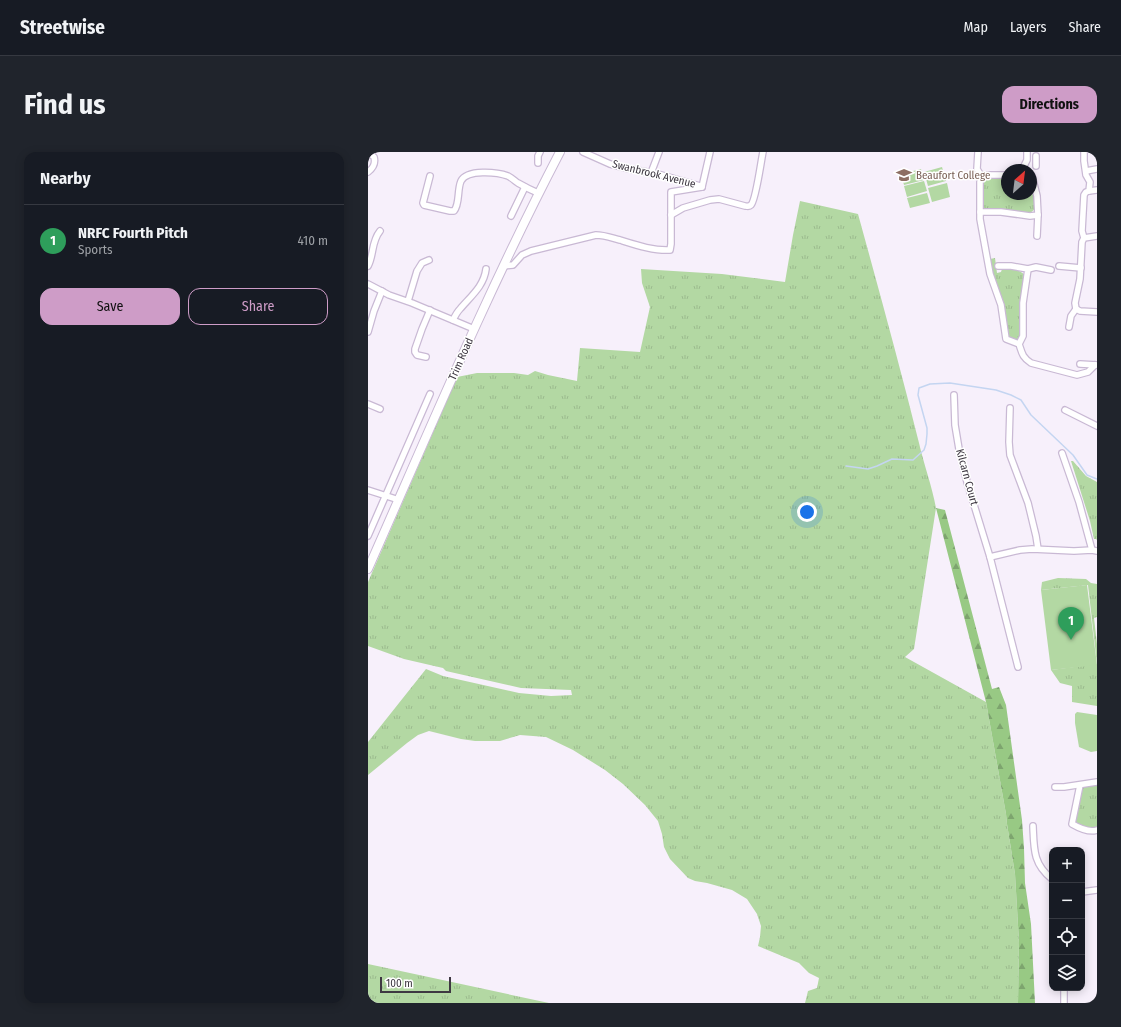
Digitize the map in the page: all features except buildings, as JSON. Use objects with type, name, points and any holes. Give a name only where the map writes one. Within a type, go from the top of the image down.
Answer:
[{"type":"main road","name":"Trim Road","points":[[368,569],[503,266],[538,193],[560,152]]},
{"type":"street","points":[[368,152],[374,157],[375,162],[373,167],[368,172]]},
{"type":"street","points":[[538,163],[538,156],[540,152]]},
{"type":"street","name":"Swanbrook Avenue","points":[[583,152],[610,164],[651,172],[702,187]]},
{"type":"street","points":[[651,172],[659,152]]},
{"type":"street","points":[[503,266],[513,264],[522,255],[530,251],[596,235],[602,235],[648,247],[670,250],[672,244],[671,192],[702,187],[710,152]]},
{"type":"street","points":[[671,215],[682,208],[710,200],[719,199],[749,206],[752,203],[754,196],[763,152]]},
{"type":"street","points":[[978,152],[977,169],[982,177]]},
{"type":"street","points":[[1025,164],[1027,160],[1027,152]]},
{"type":"street","points":[[1084,152],[1086,175],[1090,182],[1089,191]]},
{"type":"street","points":[[1027,160],[1036,161]]},
{"type":"street","points":[[1086,171],[1097,169]]},
{"type":"street","points":[[430,176],[423,202],[424,205],[450,212],[454,211],[456,207],[462,180],[472,173],[495,173],[506,176],[538,193]]},
{"type":"street","points":[[982,177],[988,175],[1001,175]]},
{"type":"street","points":[[982,177],[980,182],[980,219],[990,274],[1000,305],[1006,339],[1019,344]]},
{"type":"street","points":[[511,216],[526,187]]},
{"type":"street","points":[[1069,328],[1071,316],[1076,309],[1075,303],[1080,279],[1081,246],[1084,238],[1082,231],[1084,195],[1086,192],[1097,190]]},
{"type":"street","points":[[1037,196],[1037,236]]},
{"type":"street","points":[[980,212],[1001,212],[1030,216],[1038,215]]},
{"type":"street","points":[[368,266],[372,258],[373,243],[380,231]]},
{"type":"street","points":[[1084,238],[1097,236]]},
{"type":"street","points":[[408,301],[417,272],[422,263],[429,260]]},
{"type":"street","points":[[998,266],[1011,266],[1028,269],[1036,267],[1051,270]]},
{"type":"street","points":[[1059,266],[1081,268]]},
{"type":"street","points":[[454,320],[460,309],[480,285],[485,276],[486,269]]},
{"type":"street","points":[[1019,344],[1024,336],[1023,303],[1028,269]]},
{"type":"street","points":[[368,284],[474,329]]},
{"type":"street","points":[[368,332],[382,291]]},
{"type":"street","points":[[1076,309],[1080,311],[1097,312]]},
{"type":"street","points":[[426,357],[417,355],[415,349],[430,310]]},
{"type":"street","points":[[1019,344],[1023,356],[1031,363],[1077,375],[1088,372],[1096,365]]},
{"type":"street","points":[[1080,364],[1096,365]]},
{"type":"street","points":[[368,536],[430,394]]},
{"type":"street","name":"Kilcarn Court","points":[[954,395],[959,449],[967,482],[990,557],[1018,667]]},
{"type":"street","points":[[368,404],[380,409]]},
{"type":"street","points":[[1010,408],[1010,455],[1028,503],[1038,550]]},
{"type":"street","points":[[1065,410],[1097,426]]},
{"type":"street","points":[[990,557],[1020,550],[1094,550],[1062,453]]},
{"type":"street","points":[[368,490],[399,500]]},
{"type":"street","points":[[1055,787],[1064,788],[1097,782]]},
{"type":"street","points":[[1080,785],[1072,824],[1078,828],[1093,831],[1097,830]]},
{"type":"street","points":[[1033,826],[1035,855],[1042,869],[1049,876]]},
{"type":"street","points":[[1085,892],[1097,890]]},
{"type":"street","points":[[1064,991],[1064,1003]]},
{"type":"green space","points":[[942,167],[946,181],[928,186],[924,172]]},
{"type":"green space","points":[[921,169],[924,180],[904,185],[901,174]]},
{"type":"green space","points":[[1001,177],[1001,200],[1035,200],[1035,209],[1029,214],[1010,210],[986,209],[983,207],[982,191],[983,184],[987,178]]},
{"type":"green space","points":[[924,181],[927,191],[907,197],[904,186]]},
{"type":"green space","points":[[947,183],[950,197],[932,202],[928,188]]},
{"type":"green space","points":[[927,193],[930,203],[910,208],[907,198]]},
{"type":"green space","points":[[800,201],[858,214],[882,300],[936,508],[914,649],[905,657],[986,702],[1015,874],[1019,942],[1018,1003],[805,1003],[808,991],[817,988],[819,978],[809,973],[799,963],[758,946],[761,926],[757,914],[747,899],[732,890],[688,878],[670,859],[664,847],[658,821],[645,805],[623,784],[605,770],[573,750],[546,737],[520,735],[500,741],[475,741],[429,731],[418,735],[368,775],[368,742],[426,669],[443,676],[519,693],[551,696],[572,695],[571,690],[521,688],[446,671],[443,668],[404,659],[368,646],[368,582],[457,377],[477,373],[514,373],[528,375],[535,371],[577,381],[580,348],[640,352],[650,307],[642,283],[641,269],[722,274],[785,282]]},
{"type":"green space","points":[[995,258],[997,273],[1001,272],[1002,269],[1012,269],[1018,270],[1026,276],[1022,333],[1019,339],[1011,339],[1008,336],[1004,309],[990,259]]},
{"type":"green space","points":[[1071,461],[1073,461],[1086,476],[1097,482],[1097,540],[1094,539],[1090,521]]},
{"type":"green space","points":[[936,508],[945,510],[992,689],[999,687],[1006,705],[1022,820],[1025,883],[1031,924],[1035,1003],[1018,1003],[1019,942],[1015,874],[1006,814],[986,702]]},
{"type":"green space","points":[[1058,578],[1086,579],[1091,583],[1097,584],[1097,617],[1094,618],[1097,644],[1097,664],[1088,585],[1041,590],[1042,582]]},
{"type":"green space","points":[[1087,585],[1097,665],[1051,670],[1041,590]]},
{"type":"green space","points":[[1097,664],[1097,706],[1072,702],[1072,686],[1060,683],[1051,670]]},
{"type":"green space","points":[[1077,712],[1097,715],[1097,751],[1091,752],[1079,747],[1075,723],[1075,714]]},
{"type":"green space","points":[[1097,784],[1097,828],[1080,826],[1075,823],[1082,789],[1084,787]]},
{"type":"green space","points":[[368,964],[549,1003],[368,1003]]},
{"type":"waterway","points":[[846,466],[868,469],[892,459],[913,460],[924,450],[927,434],[927,428],[918,395],[919,388],[930,384],[950,383],[996,390],[1021,400],[1031,415],[1073,455],[1087,475],[1097,479]]},
{"type":"place","name":"Beaufort College","points":[[904,175]]},
{"type":"place","name":"NRFC Fourth Pitch","points":[[1071,640]]}]
